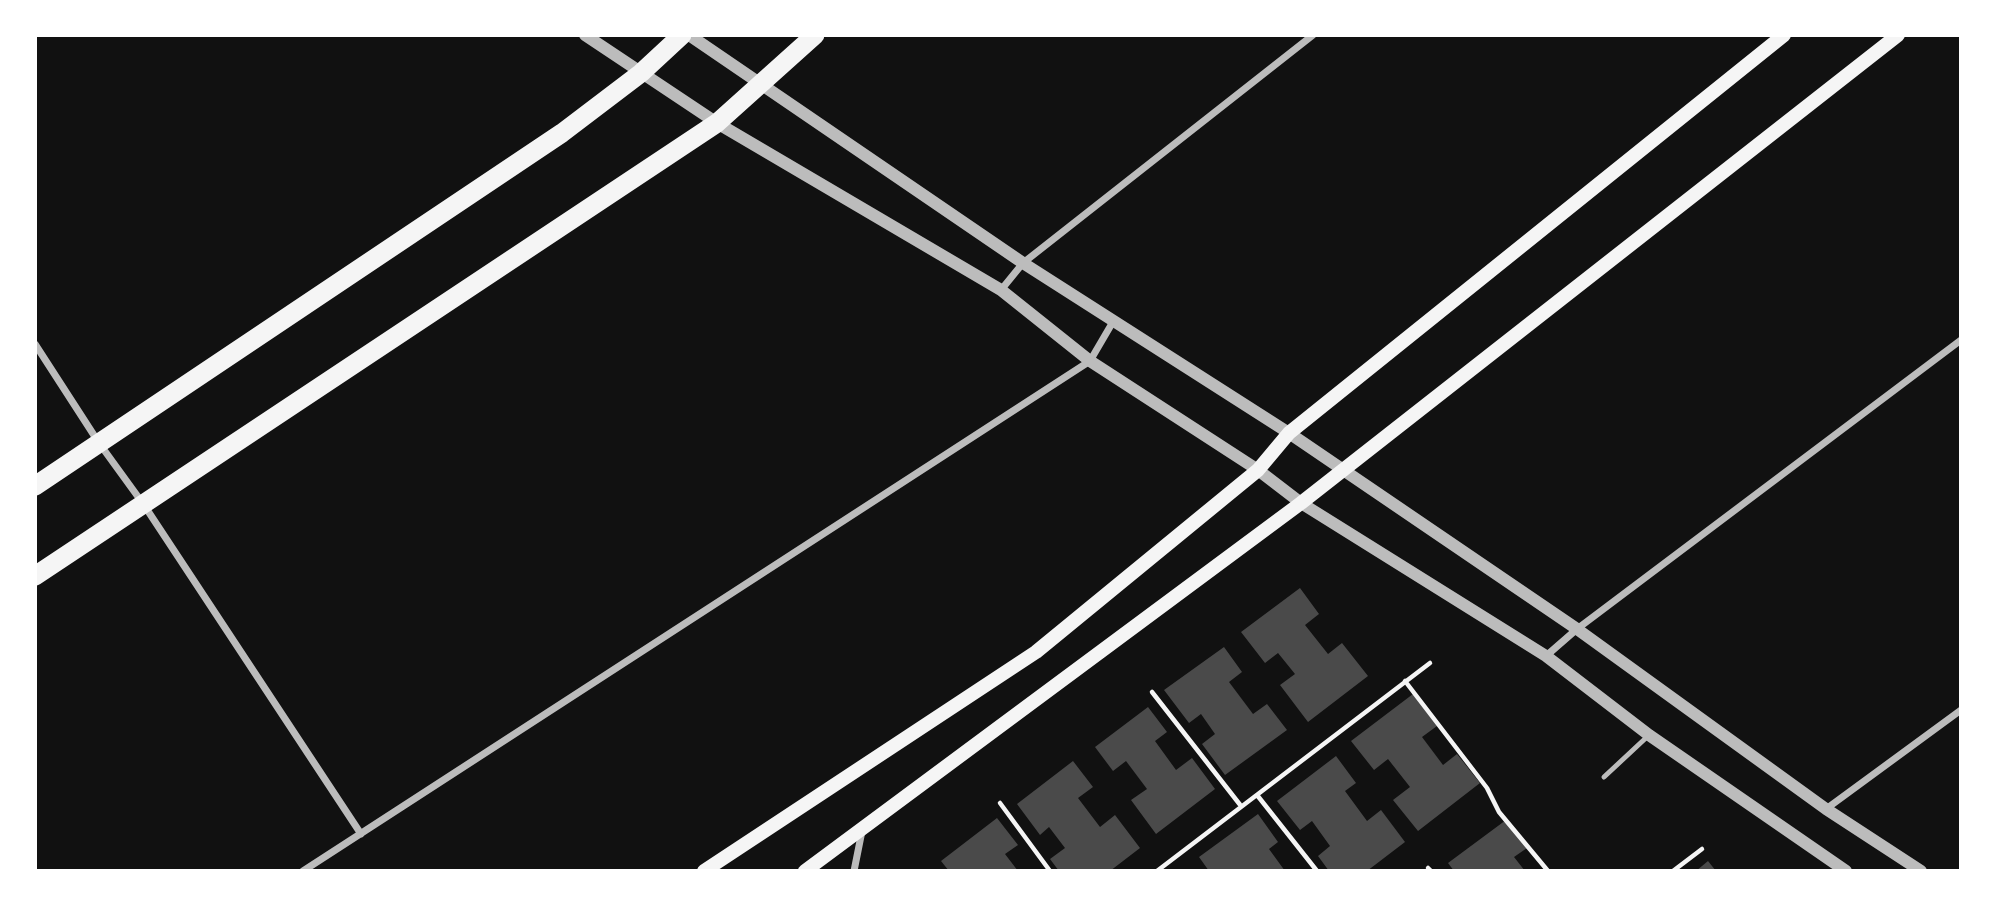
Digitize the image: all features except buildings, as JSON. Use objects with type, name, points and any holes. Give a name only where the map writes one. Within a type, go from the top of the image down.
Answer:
[{"type":"highway","points":[[35,486],[562,133],[640,73],[682,35]]},
{"type":"highway","points":[[35,576],[718,123],[815,35]]},
{"type":"main road","points":[[706,871],[1036,652],[1258,470],[1289,433],[1784,35]]},
{"type":"main road","points":[[805,871],[1301,503],[1898,35]]},
{"type":"street","points":[[585,35],[718,123],[1002,290],[1090,361],[1258,470],[1301,503],[1546,656],[1649,735],[1846,871]]},
{"type":"street","points":[[689,35],[1023,263],[1289,433],[1577,629],[1826,808],[1921,871]]},
{"type":"street","points":[[1002,290],[1023,263],[1313,35]]},
{"type":"street","points":[[303,871],[1090,361],[1114,320]]},
{"type":"street","points":[[1546,656],[1577,629],[1961,340]]},
{"type":"street","points":[[35,345],[361,834]]},
{"type":"street","points":[[1826,808],[1961,710]]},
{"type":"street","points":[[854,871],[863,827]]},
{"type":"lane","points":[[1604,777],[1649,735]]},
{"type":"path","points":[[1157,871],[1430,663]]},
{"type":"path","points":[[1405,681],[1486,788],[1499,812],[1548,871]]},
{"type":"path","points":[[1152,692],[1241,806]]},
{"type":"path","points":[[1256,795],[1317,871]]},
{"type":"path","points":[[1000,803],[1050,871]]},
{"type":"path","points":[[1673,871],[1702,849]]}]
